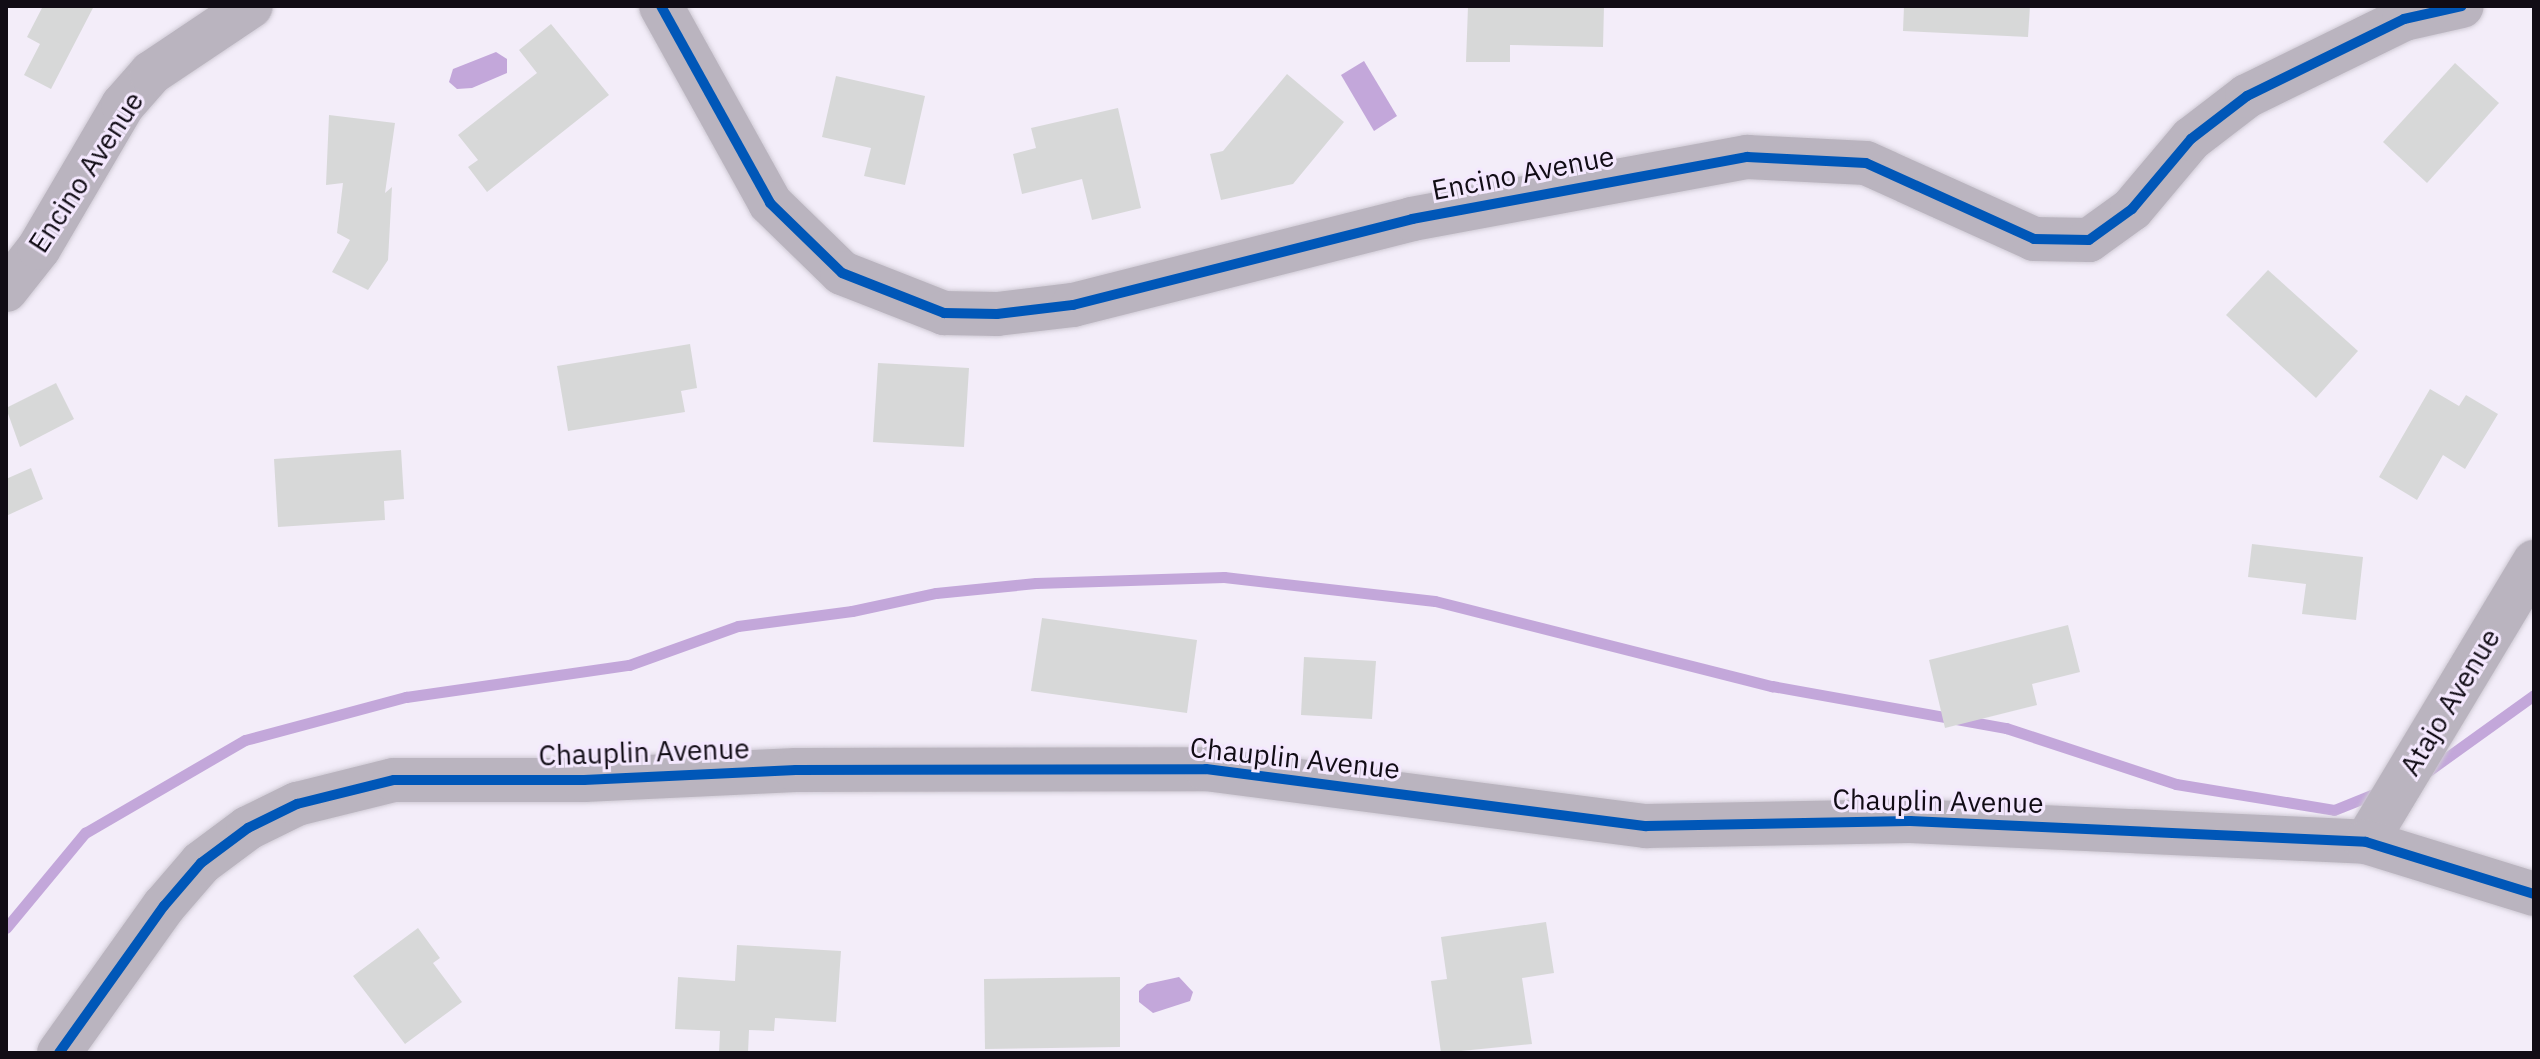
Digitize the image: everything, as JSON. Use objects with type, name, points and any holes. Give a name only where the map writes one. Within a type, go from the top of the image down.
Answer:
[{"type":"street","name":"Encino Avenue","points":[[6,290],[39,248],[123,105],[151,73],[251,6]]},
{"type":"street","name":"Encino Avenue","points":[[661,6],[770,203],[842,273],[944,313],[997,314],[1073,305],[1427,216],[1747,157],[1866,163],[2034,239],[2089,240],[2132,209],[2191,139],[2247,96],[2404,19],[2462,6]]},
{"type":"street","name":"Atajo Avenue","points":[[2366,842],[2534,562]]},
{"type":"street","name":"Chauplin Avenue","points":[[59,1053],[164,906],[201,863],[248,828],[297,804],[394,780],[584,780],[796,770],[1206,769],[1646,826],[1910,821],[2366,842],[2534,894]]},
{"type":"shaded area","points":[[496,52],[507,59],[507,73],[472,88],[457,89],[449,82],[453,69]]},
{"type":"shaded area","points":[[1364,61],[1397,116],[1374,131],[1341,75]]},
{"type":"shaded area","points":[[1179,977],[1193,992],[1190,1001],[1153,1013],[1139,1002],[1139,991],[1147,984]]},
{"type":"building","points":[[43,6],[94,6],[51,89],[24,75],[40,44],[27,37]]},
{"type":"building","points":[[1468,6],[1604,6],[1603,47],[1510,45],[1510,62],[1466,62]]},
{"type":"building","points":[[1904,6],[2030,6],[2028,37],[1903,31]]},
{"type":"building","points":[[551,24],[609,95],[487,192],[468,167],[478,160],[458,135],[537,73],[519,50]]},
{"type":"building","points":[[2455,63],[2499,103],[2427,183],[2383,142]]},
{"type":"building","points":[[1287,74],[1344,122],[1293,184],[1221,200],[1210,154],[1223,151]]},
{"type":"building","points":[[836,76],[925,96],[905,185],[864,176],[871,148],[822,137]]},
{"type":"building","points":[[1118,108],[1141,208],[1092,220],[1082,179],[1022,194],[1013,154],[1036,148],[1031,128]]},
{"type":"building","points":[[329,115],[395,123],[385,193],[392,187],[388,260],[368,290],[332,272],[350,240],[337,233],[343,183],[326,185]]},
{"type":"building","points":[[2268,270],[2358,351],[2316,398],[2226,315]]},
{"type":"building","points":[[690,344],[697,388],[681,391],[685,412],[568,431],[557,366]]},
{"type":"building","points":[[878,363],[969,368],[964,447],[873,442]]},
{"type":"building","points":[[56,383],[74,419],[20,447],[6,408]]},
{"type":"building","points":[[2430,389],[2459,406],[2466,395],[2498,414],[2465,469],[2443,455],[2417,500],[2379,477]]},
{"type":"building","points":[[401,450],[404,499],[384,501],[385,520],[278,527],[274,459]]},
{"type":"building","points":[[31,468],[43,499],[6,516],[6,479]]},
{"type":"building","points":[[2252,544],[2363,557],[2356,620],[2302,614],[2306,584],[2248,577]]},
{"type":"building","points":[[1042,618],[1197,640],[1187,713],[1031,691]]},
{"type":"building","points":[[2068,625],[2080,672],[2032,684],[2037,705],[1945,728],[1929,660]]},
{"type":"building","points":[[1304,657],[1376,661],[1372,719],[1301,715]]},
{"type":"building","points":[[1546,922],[1554,973],[1522,978],[1532,1044],[1441,1053],[1431,981],[1447,979],[1441,937]]},
{"type":"building","points":[[418,928],[440,958],[433,963],[462,1002],[405,1044],[353,976]]},
{"type":"building","points":[[737,945],[841,951],[836,1022],[775,1018],[774,1031],[749,1030],[748,1053],[719,1053],[720,1031],[675,1029],[678,977],[735,981]]},
{"type":"building","points":[[1120,977],[1120,1047],[985,1049],[984,979]]},
{"type":"waterway","points":[[6,928],[85,833],[245,740],[406,697],[629,665],[738,626],[852,611],[936,593],[1036,583],[1224,577],[1435,601],[1772,686],[2006,728],[2176,784],[2334,810],[2379,792]]},
{"type":"waterway","points":[[2424,774],[2534,695]]},
{"type":"cycle path","points":[[661,6],[770,203],[842,273],[944,313],[997,314],[1073,305],[1412,219],[1747,157],[1866,163],[2034,239],[2089,240],[2132,209],[2191,139],[2247,96],[2404,19],[2462,6]]},
{"type":"cycle path","points":[[59,1053],[164,906],[201,863],[248,828],[297,804],[394,780],[584,780],[796,770],[1206,769],[1646,826],[1910,821],[2366,842],[2534,894]]}]
